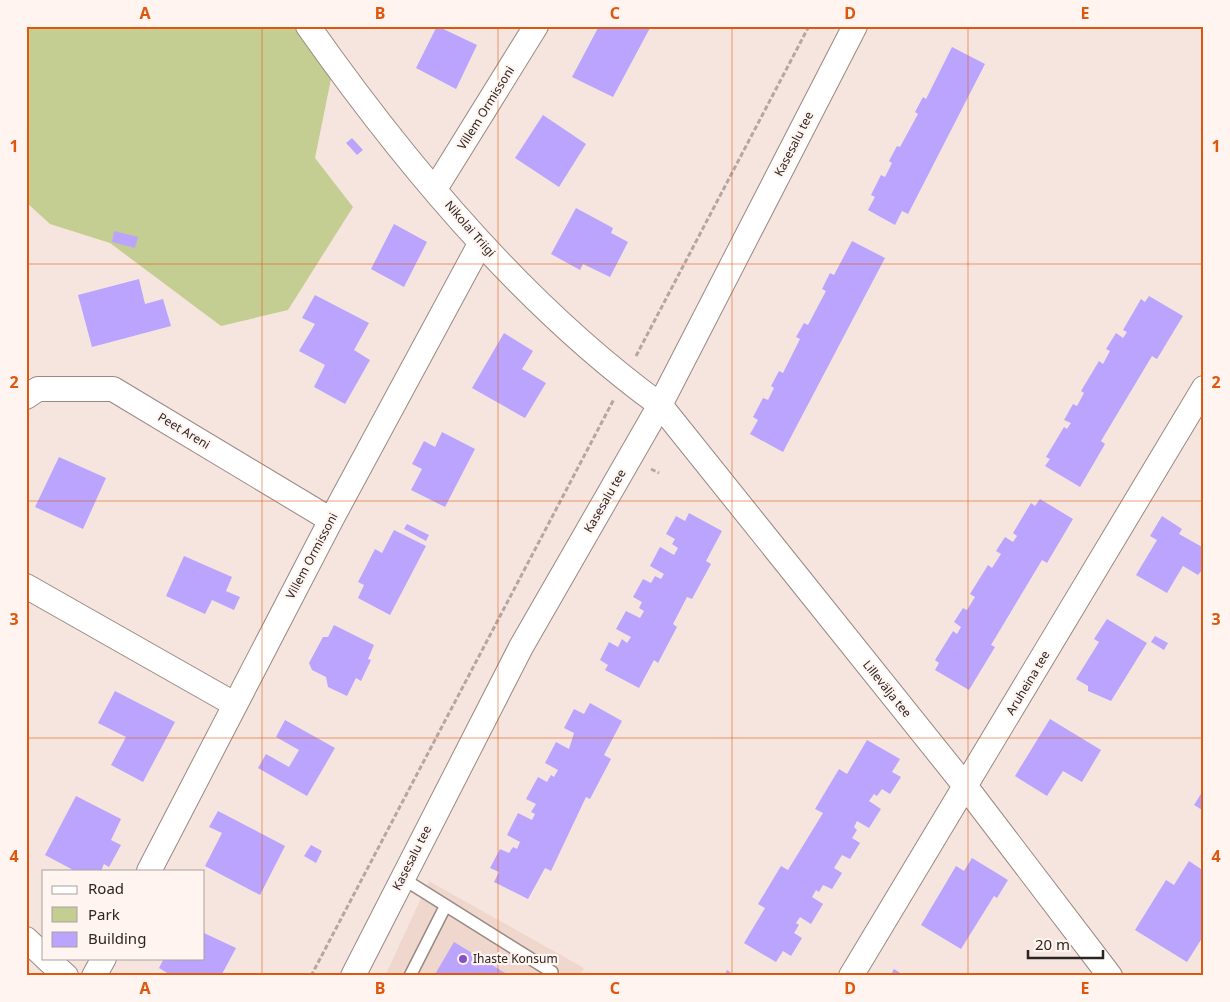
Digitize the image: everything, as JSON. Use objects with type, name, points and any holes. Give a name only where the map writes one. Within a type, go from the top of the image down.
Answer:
[{"type":"street","name":"Nikolai Triigi","points":[[308,26],[341,73],[480,244],[624,379],[660,406]]},
{"type":"street","name":"Villem Ormissoni","points":[[435,189],[536,26]]},
{"type":"street","name":"Kasesalu tee","points":[[353,976],[521,647],[660,406],[855,26]]},
{"type":"street","name":"Villem Ormissoni","points":[[150,870],[331,520],[480,244]]},
{"type":"street","name":"Aruheina tee","points":[[851,976],[1204,388]]},
{"type":"street","name":"Peet Areni","points":[[26,397],[38,389],[113,389],[331,520]]},
{"type":"street","name":"Lillevälja tee","points":[[660,406],[966,787],[1110,976]]},
{"type":"street","points":[[26,586],[234,704]]},
{"type":"street","points":[[26,938],[42,954]]},
{"type":"street","points":[[48,960],[66,976]]},
{"type":"street","points":[[94,976],[103,960]]},
{"type":"lane","points":[[402,878],[445,907],[552,972]]},
{"type":"lane","points":[[410,976],[445,907]]},
{"type":"path","points":[[311,976],[809,26]]},
{"type":"shaded area","points":[[429,881],[584,968],[580,976],[385,976]]},
{"type":"green space","points":[[26,26],[296,26],[332,74],[315,158],[353,207],[288,310],[221,326],[110,243],[50,224],[26,202]]},
{"type":"building","points":[[437,26],[477,45],[456,89],[416,68]]},
{"type":"building","points":[[599,26],[651,26],[613,97],[572,77]]},
{"type":"building","points":[[952,47],[985,64],[908,214],[902,211],[895,225],[868,210],[875,197],[871,195],[881,175],[885,177],[892,163],[889,161],[897,146],[900,147],[918,114],[915,112],[923,97],[926,99]]},
{"type":"building","points":[[543,115],[586,144],[559,187],[515,158]]},
{"type":"building","points":[[352,138],[363,150],[357,155],[346,143]]},
{"type":"building","points":[[576,208],[613,228],[611,233],[628,242],[610,277],[583,264],[580,270],[551,254]]},
{"type":"building","points":[[394,224],[427,242],[404,287],[371,269]]},
{"type":"building","points":[[114,231],[138,237],[135,248],[112,242]]},
{"type":"building","points":[[852,241],[885,258],[783,452],[750,434],[758,420],[753,417],[763,398],[768,400],[774,388],[771,386],[779,371],[783,373],[800,339],[796,337],[804,323],[808,325],[826,291],[822,289],[830,273],[834,275]]},
{"type":"building","points":[[139,279],[145,304],[163,299],[171,326],[92,347],[78,295]]},
{"type":"building","points":[[315,295],[369,323],[354,350],[370,360],[345,404],[314,387],[325,365],[299,351],[315,324],[302,318]]},
{"type":"building","points":[[1149,296],[1183,316],[1157,359],[1152,356],[1101,441],[1105,444],[1080,487],[1045,466],[1050,459],[1046,457],[1064,427],[1067,429],[1071,423],[1064,420],[1073,404],[1077,406],[1084,393],[1081,391],[1099,361],[1103,364],[1110,351],[1106,349],[1116,333],[1123,338],[1127,332],[1123,330],[1141,299],[1145,302]]},
{"type":"building","points":[[504,333],[533,351],[522,369],[546,383],[525,418],[472,388]]},
{"type":"building","points":[[442,432],[475,449],[445,507],[411,490],[422,469],[412,464],[424,441],[435,447]]},
{"type":"building","points":[[59,457],[106,478],[83,529],[35,507]]},
{"type":"building","points":[[1040,499],[1073,519],[1047,563],[1042,560],[991,645],[995,647],[969,690],[935,670],[939,663],[935,660],[953,631],[957,634],[961,627],[954,622],[963,608],[967,610],[975,597],[970,594],[988,565],[992,568],[1001,554],[996,551],[1005,537],[1013,542],[1017,536],[1013,533],[1031,503],[1035,506]]},
{"type":"building","points":[[689,513],[722,531],[706,561],[711,564],[692,599],[687,597],[673,624],[677,627],[658,663],[654,660],[639,688],[605,670],[608,665],[600,660],[609,642],[618,647],[622,639],[627,643],[631,637],[616,629],[626,611],[640,618],[644,611],[639,608],[642,602],[633,597],[643,579],[651,583],[655,576],[661,579],[664,574],[650,566],[660,547],[674,555],[678,548],[672,544],[675,539],[666,534],[676,516],[685,521]]},
{"type":"building","points":[[1162,516],[1182,529],[1179,534],[1204,548],[1204,571],[1202,570],[1198,575],[1183,566],[1167,593],[1136,575],[1157,540],[1150,536]]},
{"type":"building","points":[[407,524],[429,535],[426,541],[404,529]]},
{"type":"building","points":[[394,530],[426,546],[390,615],[358,598],[364,585],[358,582],[375,549],[382,553]]},
{"type":"building","points":[[184,556],[232,577],[226,591],[240,597],[234,610],[212,600],[205,614],[166,596]]},
{"type":"building","points":[[1107,619],[1147,643],[1111,701],[1088,691],[1088,686],[1076,679],[1099,642],[1094,639]]},
{"type":"building","points":[[334,625],[374,645],[368,659],[371,660],[361,681],[356,678],[347,696],[328,687],[326,677],[312,670],[309,663],[323,637],[328,637]]},
{"type":"building","points":[[1155,636],[1168,643],[1164,650],[1151,642]]},
{"type":"building","points":[[115,691],[175,722],[143,782],[111,765],[126,737],[98,723]]},
{"type":"building","points":[[590,703],[622,721],[604,755],[611,759],[590,799],[586,797],[551,871],[545,868],[528,899],[494,882],[499,872],[490,868],[500,849],[509,853],[513,847],[517,849],[520,842],[507,835],[518,813],[532,820],[535,814],[531,812],[536,804],[526,799],[538,777],[547,782],[551,775],[554,777],[558,770],[545,763],[556,742],[569,749],[574,733],[564,728],[574,709],[584,714]]},
{"type":"building","points":[[1050,719],[1101,750],[1082,782],[1063,771],[1047,796],[1015,776]]},
{"type":"building","points":[[285,720],[335,748],[307,796],[258,768],[266,754],[289,767],[299,750],[276,737]]},
{"type":"building","points":[[867,740],[900,759],[892,772],[901,777],[890,794],[882,789],[877,796],[874,794],[869,801],[881,809],[869,828],[857,821],[854,827],[857,830],[852,838],[860,843],[850,859],[842,855],[834,868],[842,873],[832,889],[823,885],[819,892],[816,890],[812,897],[823,904],[811,924],[800,917],[796,923],[799,925],[794,933],[802,938],[791,956],[783,951],[776,962],[744,943],[765,908],[758,904],[781,866],[788,870],[823,813],[815,809],[839,769],[847,774]]},
{"type":"building","points":[[1204,789],[1204,811],[1194,805]]},
{"type":"building","points":[[76,796],[121,819],[111,840],[121,845],[109,867],[104,864],[101,870],[73,870],[45,855]]},
{"type":"building","points":[[218,811],[285,846],[260,895],[205,866],[222,833],[209,827]]},
{"type":"building","points":[[311,845],[322,851],[316,863],[304,856]]},
{"type":"building","points":[[972,858],[1008,880],[997,898],[994,896],[961,949],[921,925],[956,866],[964,871]]},
{"type":"building","points":[[1189,861],[1204,871],[1204,935],[1187,962],[1135,930],[1166,880],[1174,885]]},
{"type":"building","points":[[205,933],[236,948],[221,976],[172,976],[159,968],[163,960],[205,960]]},
{"type":"building","name":"Ihaste Konsum","points":[[454,942],[510,976],[434,976]]},
{"type":"building","points":[[894,969],[905,976],[890,976]]},
{"type":"building","points":[[727,970],[736,976],[724,976]]},
{"type":"place","name":"Ihaste Konsum","points":[[463,959]]}]
